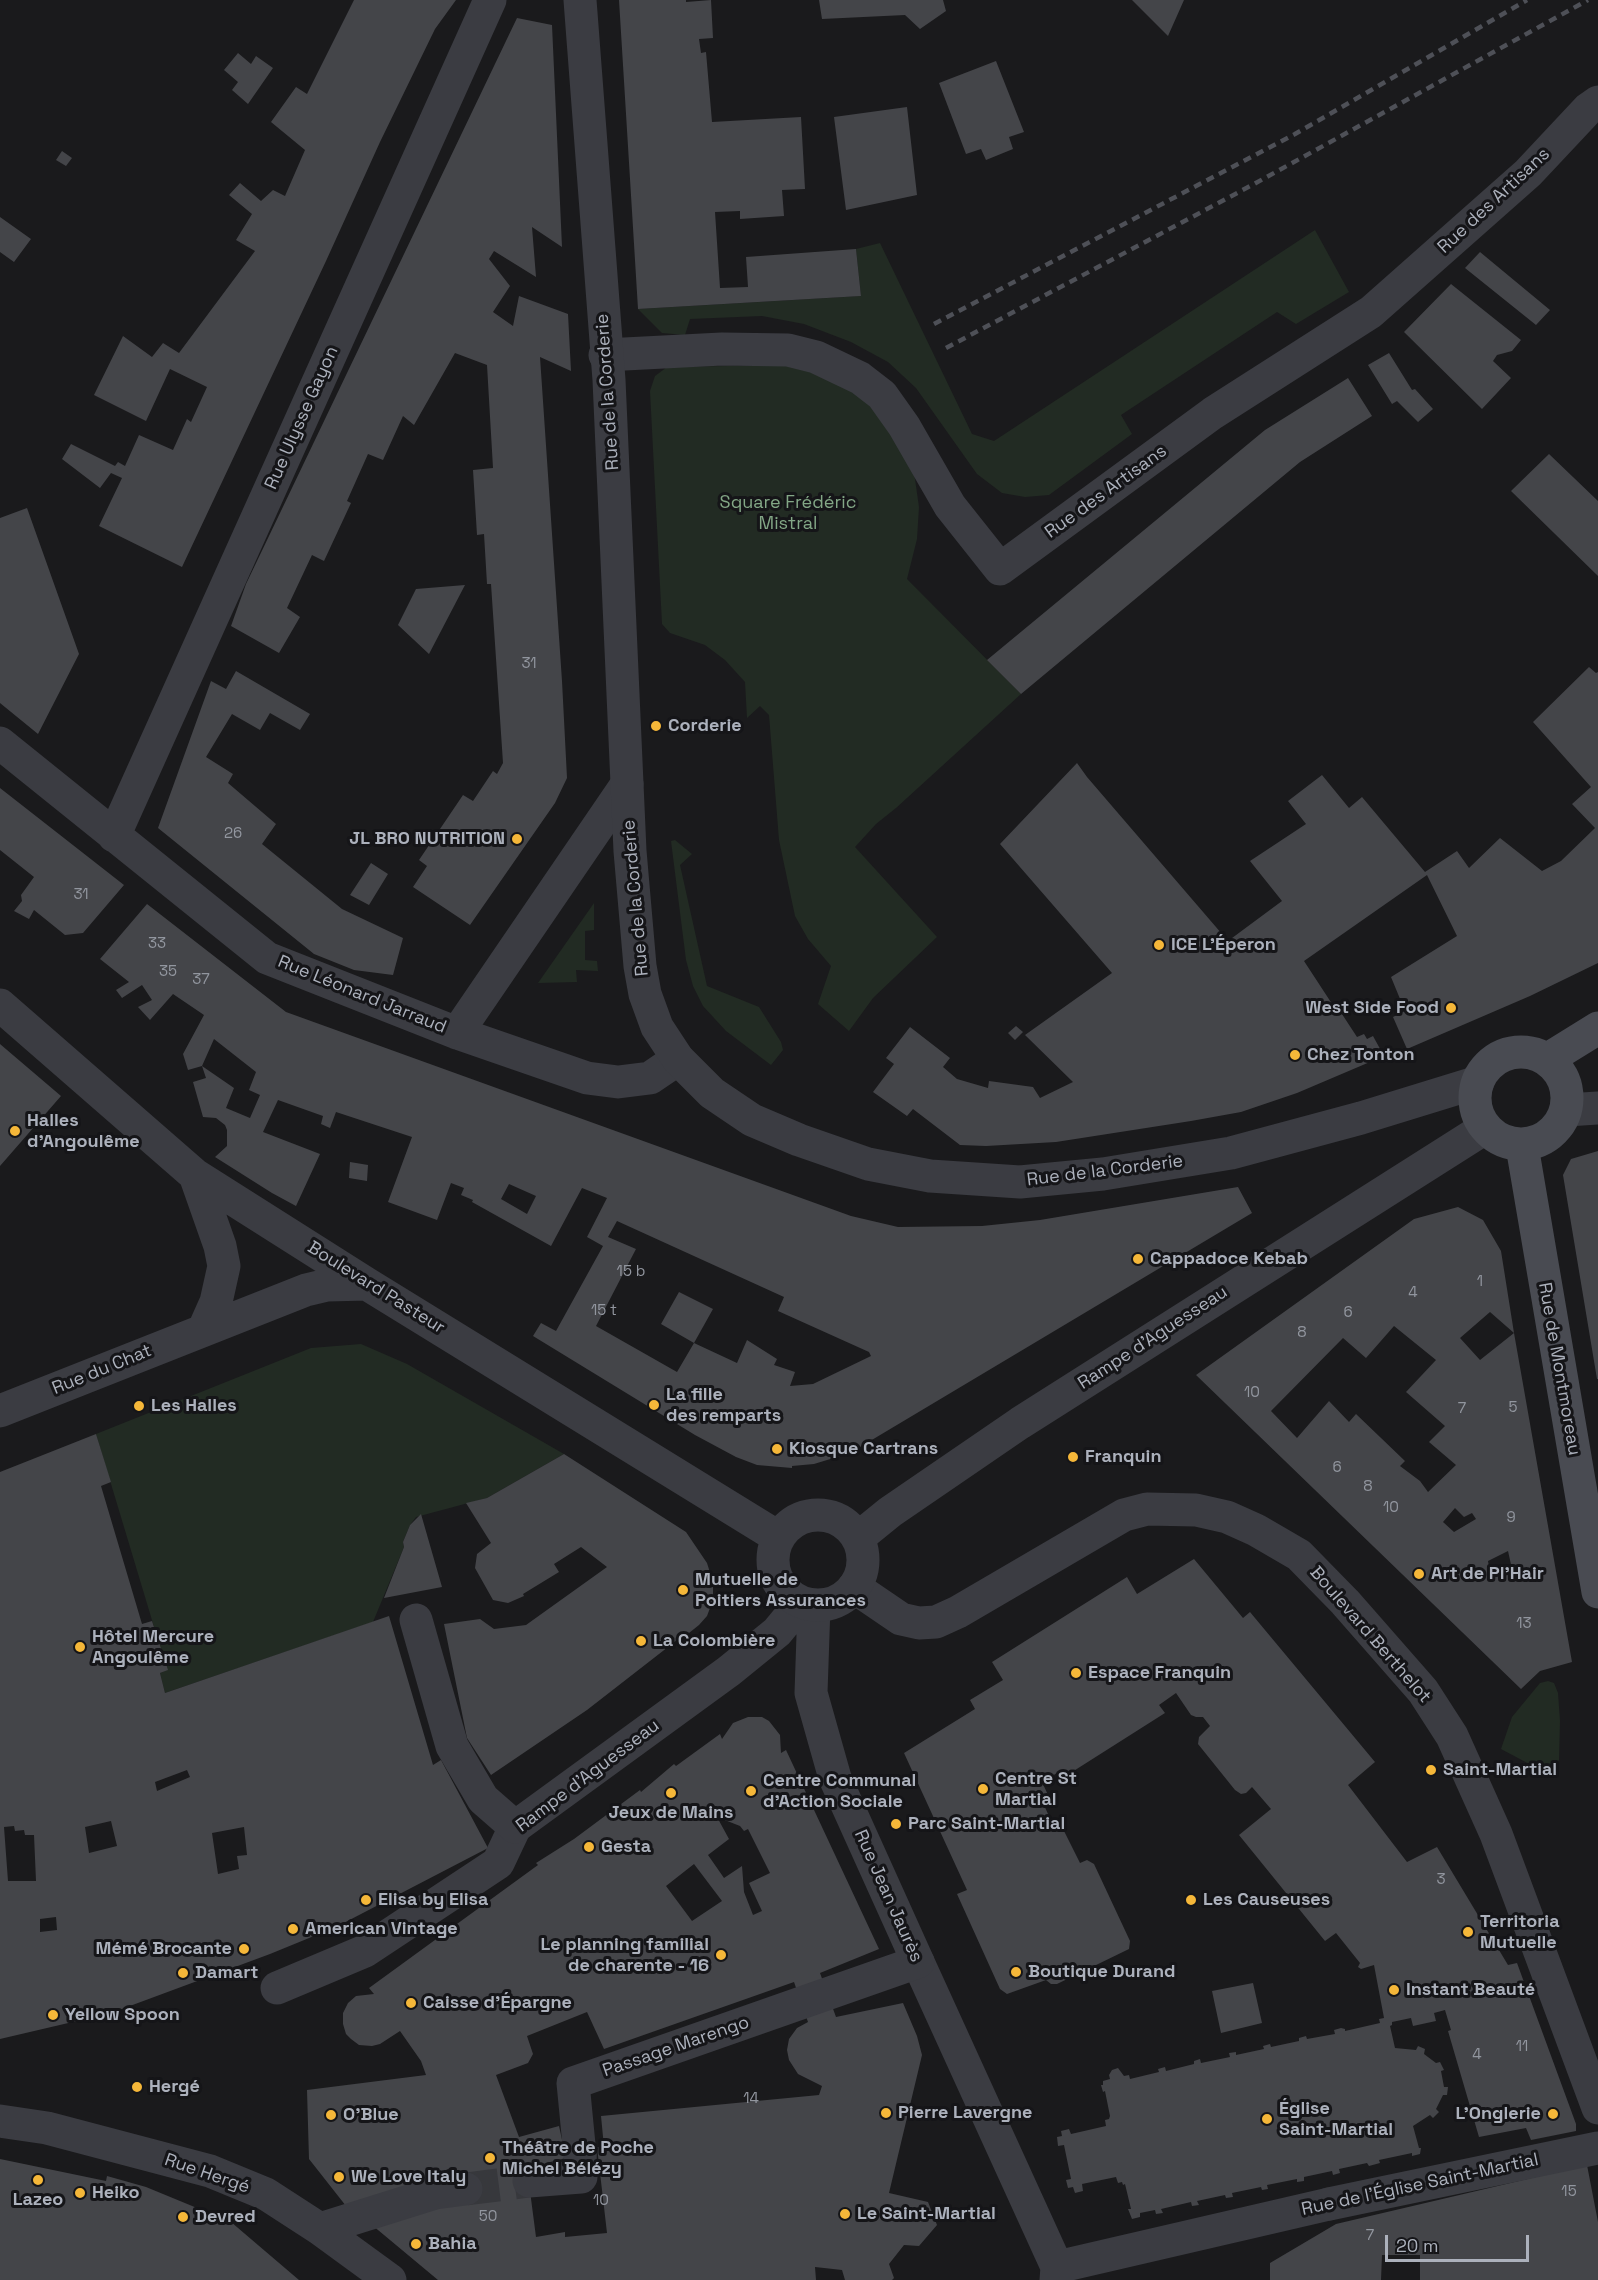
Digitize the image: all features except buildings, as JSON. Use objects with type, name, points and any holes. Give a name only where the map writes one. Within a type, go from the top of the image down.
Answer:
[{"type":"main road","points":[[1548,1059],[1598,1028]]},
{"type":"main road","points":[[1521,1052],[1548,1059],[1563,1076],[1567,1088],[1582,1109],[1560,1124],[1549,1136],[1535,1143],[1522,1146],[1495,1137],[1485,1128],[1476,1105],[1475,1093],[1485,1070],[1495,1060],[1508,1054],[1521,1052]]},
{"type":"main road","name":"Rue de Montmoreau","points":[[1522,1146],[1598,1592]]},
{"type":"street","name":"Rue Ulysse Gayon","points":[[114,836],[490,0]]},
{"type":"street","name":"Rue de la Corderie","points":[[580,0],[610,404],[630,851],[644,985],[657,1027],[678,1059],[712,1093],[752,1120],[799,1140],[868,1164],[930,1176],[1020,1182],[1103,1174],[1231,1153],[1361,1118],[1478,1082]]},
{"type":"street","name":"Rue des Artisans","points":[[605,355],[723,349],[788,350],[816,357],[860,378],[882,395],[888,403],[904,426],[950,506],[1000,569],[1213,414],[1371,312],[1528,173],[1588,109],[1598,102]]},
{"type":"street","name":"Rue Léonard Jarraud","points":[[0,743],[267,958],[457,1033],[587,1078],[618,1082],[650,1078],[678,1059]]},
{"type":"street","name":"Rue de la Corderie","points":[[457,1033],[627,784]]},
{"type":"street","name":"Boulevard Pasteur","points":[[0,1005],[24,1023],[195,1175],[367,1284],[778,1537]]},
{"type":"street","name":"Rampe d'Aguesseau","points":[[858,1538],[890,1512],[1020,1423],[1485,1128]]},
{"type":"street","points":[[195,1175],[220,1246],[224,1266],[216,1302],[204,1329]]},
{"type":"street","name":"Rue du Chat","points":[[0,1411],[306,1290],[327,1285],[367,1284]]},
{"type":"street","name":"Boulevard Berthelot","points":[[854,1587],[902,1619],[919,1623],[936,1622],[958,1612],[1124,1515],[1147,1509],[1196,1510],[1227,1517],[1256,1530],[1299,1555],[1345,1602],[1423,1691],[1452,1736],[1496,1834],[1540,1946],[1598,2108]]},
{"type":"street","points":[[811,1514],[838,1519],[858,1538],[862,1547],[863,1568],[854,1587],[843,1598],[829,1604],[808,1604],[790,1596],[781,1587],[775,1575],[772,1556],[778,1537],[798,1519],[811,1514]]},
{"type":"street","name":"Rampe d'Aguesseau","points":[[277,1988],[364,1951],[498,1863],[515,1827],[729,1671],[808,1604]]},
{"type":"street","name":"Rue Jean Jaurès","points":[[808,1604],[811,1693],[835,1778],[1056,2274]]},
{"type":"street","points":[[416,1620],[452,1746],[483,1799],[515,1827]]},
{"type":"street","name":"Passage Marengo","points":[[529,2181],[581,2177],[573,2083],[918,1962]]},
{"type":"street","name":"Rue Hergé","points":[[0,2121],[47,2128],[210,2171],[266,2194],[320,2229],[390,2280]]},
{"type":"street","name":"Rue de l'Église Saint-Martial","points":[[1056,2274],[1243,2224],[1329,2204],[1598,2148]]},
{"type":"street","points":[[320,2229],[435,2193],[466,2188]]},
{"type":"green space","points":[[1315,230],[1349,292],[1296,324],[1277,312],[1121,415],[1132,434],[1049,495],[1025,497],[1002,493],[977,474],[916,388],[888,362],[851,342],[804,324],[762,316],[690,319],[685,335],[662,333],[638,309],[861,296],[856,249],[880,243],[972,434],[994,441]]},
{"type":"green space","name":"Square Frédéric Mistral","points":[[787,365],[832,376],[884,411],[914,472],[919,507],[917,539],[907,579],[1021,694],[876,824],[855,847],[937,937],[873,998],[849,1031],[818,1004],[831,966],[808,939],[795,916],[779,840],[769,715],[760,706],[747,718],[745,682],[725,660],[705,645],[670,633],[662,624],[650,391],[655,376],[667,367]]},
{"type":"green space","points":[[675,840],[692,854],[680,865],[707,986],[759,1007],[781,1042],[783,1050],[771,1065],[726,1031],[703,1006],[693,986],[686,960],[671,841]]},
{"type":"green space","points":[[594,903],[594,930],[585,931],[585,960],[597,961],[598,971],[576,970],[577,982],[538,983]]},
{"type":"green space","points":[[361,1344],[407,1364],[564,1454],[487,1498],[416,1517],[403,1542],[404,1547],[373,1622],[165,1693],[160,1673],[167,1670],[96,1434],[311,1348]]},
{"type":"green space","points":[[1548,1681],[1554,1683],[1558,1693],[1560,1721],[1559,1760],[1552,1776],[1501,1749],[1512,1717],[1540,1683]]},
{"type":"tunnel","points":[[466,2189],[529,2181]]},
{"type":"railway","points":[[934,324],[1295,134],[1527,0]]},
{"type":"railway","points":[[946,348],[1254,184],[1588,0]]},
{"type":"place","name":"Corderie","points":[[656,726]]},
{"type":"place","name":"JL BRO NUTRITION","points":[[517,839]]},
{"type":"place","name":"ICE L’Éperon","points":[[1159,945]]},
{"type":"place","name":"West Side Food","points":[[1451,1008]]},
{"type":"place","name":"Chez Tonton","points":[[1295,1055]]},
{"type":"place","name":"Halles d'Angoulême","points":[[15,1131]]},
{"type":"place","name":"Cappadoce Kebab","points":[[1138,1259]]},
{"type":"place","name":"La fille des remparts","points":[[654,1405]]},
{"type":"place","name":"Les Halles","points":[[139,1406]]},
{"type":"place","name":"Kiosque Cartrans","points":[[777,1449]]},
{"type":"place","name":"Franquin","points":[[1073,1457]]},
{"type":"place","name":"Art de Pl'Hair","points":[[1419,1574]]},
{"type":"place","name":"Mutuelle de Poitiers Assurances","points":[[683,1590]]},
{"type":"place","name":"La Colombière","points":[[641,1641]]},
{"type":"place","name":"Hôtel Mercure Angoulême","points":[[80,1647]]},
{"type":"place","name":"Espace Franquin","points":[[1076,1673]]},
{"type":"place","name":"Saint-Martial","points":[[1431,1770]]},
{"type":"place","name":"Centre St Martial","points":[[983,1789]]},
{"type":"place","name":"Centre Communal d'Action Sociale","points":[[751,1791]]},
{"type":"place","name":"Jeux de Mains","points":[[671,1793]]},
{"type":"place","name":"Parc Saint-Martial","points":[[896,1824]]},
{"type":"place","name":"Gesta","points":[[589,1847]]},
{"type":"place","name":"Elisa by Elisa","points":[[366,1900]]},
{"type":"place","name":"Les Causeuses","points":[[1191,1900]]},
{"type":"place","name":"American Vintage","points":[[293,1929]]},
{"type":"place","name":"Territoria Mutuelle","points":[[1468,1932]]},
{"type":"place","name":"Mémé Brocante","points":[[244,1949]]},
{"type":"place","name":"Le planning familial de charente - 16","points":[[721,1955]]},
{"type":"place","name":"Boutique Durand","points":[[1016,1972]]},
{"type":"place","name":"Damart","points":[[183,1973]]},
{"type":"place","name":"Instant Beauté","points":[[1394,1990]]},
{"type":"place","name":"Caisse d'Épargne","points":[[411,2003]]},
{"type":"place","name":"Yellow Spoon","points":[[53,2015]]},
{"type":"place","name":"Hergé","points":[[137,2087]]},
{"type":"place","name":"Pierre Lavergne","points":[[886,2113]]},
{"type":"place","name":"L'Onglerie","points":[[1553,2114]]},
{"type":"place","name":"O'Blue","points":[[331,2115]]},
{"type":"place","name":"Église Saint-Martial","points":[[1267,2119]]},
{"type":"place","name":"Théâtre de Poche Michel Bélézy","points":[[490,2158]]},
{"type":"place","name":"We Love Italy","points":[[339,2177]]},
{"type":"place","name":"Lazeo","points":[[38,2180]]},
{"type":"place","name":"Heiko","points":[[80,2193]]},
{"type":"place","name":"Le Saint-Martial","points":[[845,2214]]},
{"type":"place","name":"Devred","points":[[183,2217]]},
{"type":"place","name":"Bahia","points":[[416,2244]]}]
